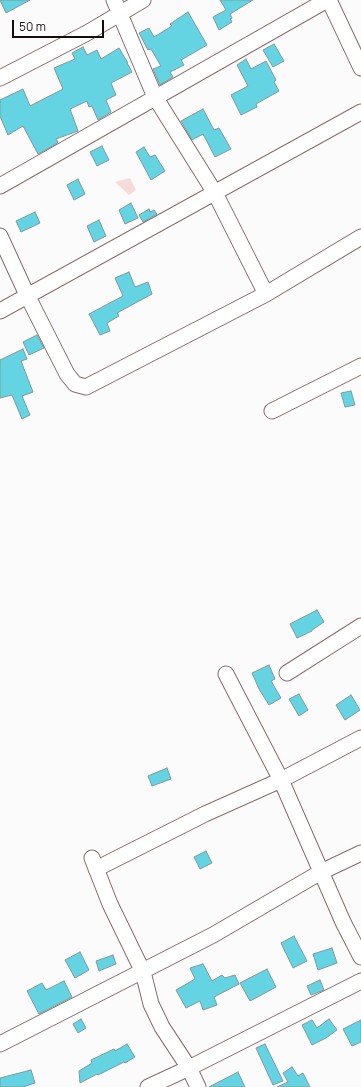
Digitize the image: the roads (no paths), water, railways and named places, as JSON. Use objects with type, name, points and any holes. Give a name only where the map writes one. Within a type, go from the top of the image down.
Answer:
[{"type":"street","points":[[0,78],[87,33],[118,7],[143,0]]},
{"type":"street","points":[[0,186],[154,97],[328,0],[361,68]]},
{"type":"street","points":[[118,7],[154,97],[215,192],[266,294]]},
{"type":"street","points":[[0,310],[361,112]]},
{"type":"street","points":[[0,236],[27,295],[67,374],[75,384],[86,387],[266,294],[361,237]]},
{"type":"street","points":[[272,411],[361,366]]},
{"type":"street","points":[[287,673],[361,626]]},
{"type":"street","points":[[226,674],[281,780],[343,922],[361,957]]},
{"type":"street","points":[[198,1087],[189,1068],[162,1027],[151,1004],[143,972],[110,904],[94,864],[281,780],[361,738]]},
{"type":"street","points":[[0,1044],[213,935],[321,872],[361,853]]},
{"type":"street","points":[[148,1087],[189,1068],[361,981]]}]
